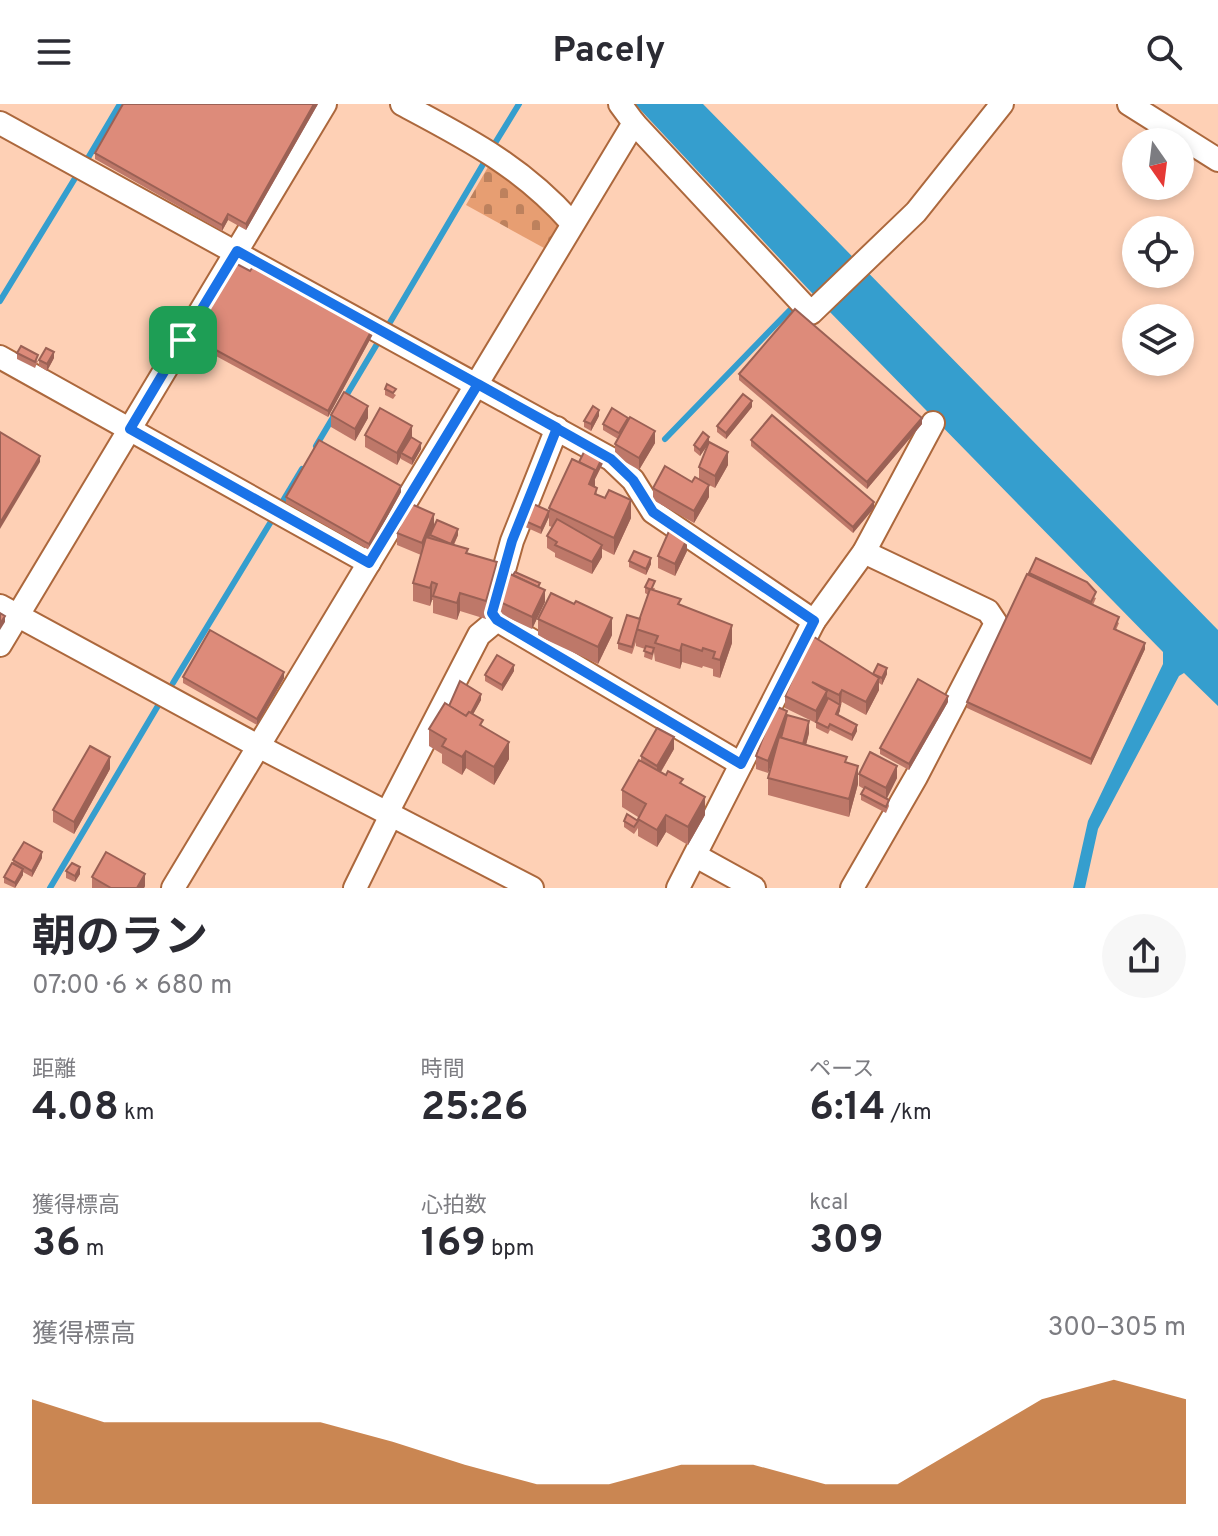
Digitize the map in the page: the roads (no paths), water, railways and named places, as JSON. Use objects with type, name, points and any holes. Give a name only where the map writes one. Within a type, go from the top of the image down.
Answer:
[{"type":"street","points":[[0,645],[9,610],[130,429],[325,104]]},
{"type":"street","points":[[402,104],[516,169],[542,189],[571,222]]},
{"type":"street","points":[[620,104],[634,123],[811,313],[916,212],[1002,104]]},
{"type":"street","points":[[1129,104],[1218,160]]},
{"type":"street","points":[[0,123],[611,459],[633,480],[653,512],[814,621]]},
{"type":"street","points":[[173,888],[478,384],[571,222],[634,123]]},
{"type":"street","points":[[0,357],[369,563]]},
{"type":"street","points":[[678,888],[814,621],[864,552],[933,423]]},
{"type":"street","points":[[557,428],[512,541],[492,613],[497,620],[741,764]]},
{"type":"street","points":[[852,888],[916,777],[996,623],[988,611],[864,552]]},
{"type":"street","points":[[9,610],[258,746],[532,888]]},
{"type":"street","points":[[355,888],[479,635],[497,620]]},
{"type":"street","points":[[696,856],[754,888]]},
{"type":"water","points":[[635,104],[703,104],[1218,630],[1218,706],[1184,673],[1179,676],[1098,829],[1085,888],[1073,888],[1088,821],[1163,664],[1163,652],[826,308]]},
{"type":"waterway","points":[[88,158],[120,104]]},
{"type":"waterway","points":[[492,148],[519,104]]},
{"type":"waterway","points":[[389,324],[485,161]]},
{"type":"waterway","points":[[0,301],[77,175]]},
{"type":"waterway","points":[[665,439],[791,309]]},
{"type":"waterway","points":[[343,401],[380,339]]},
{"type":"waterway","points":[[316,446],[335,414]]},
{"type":"waterway","points":[[281,504],[302,469]]},
{"type":"waterway","points":[[173,683],[275,515]]},
{"type":"waterway","points":[[50,888],[159,704]]}]
